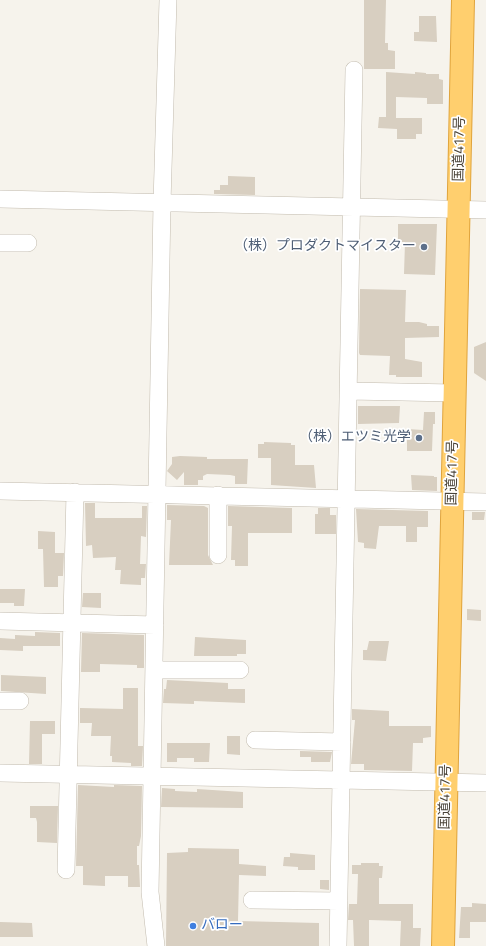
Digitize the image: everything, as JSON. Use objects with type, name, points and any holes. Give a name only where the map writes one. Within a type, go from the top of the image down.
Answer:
[{"type":"highway","name":"国道417号","points":[[443,946],[463,0]]},
{"type":"street","points":[[156,946],[150,892],[162,203],[168,0]]},
{"type":"street","points":[[338,946],[354,70]]},
{"type":"street","points":[[0,200],[486,210]]},
{"type":"street","points":[[0,243],[28,243]]},
{"type":"street","points":[[349,391],[454,393]]},
{"type":"street","points":[[0,491],[486,502]]},
{"type":"street","points":[[66,870],[75,492]]},
{"type":"street","points":[[218,495],[218,555]]},
{"type":"street","points":[[0,621],[155,625]]},
{"type":"street","points":[[154,670],[240,670]]},
{"type":"street","points":[[0,701],[20,702]]},
{"type":"street","points":[[255,740],[342,742]]},
{"type":"street","points":[[0,774],[152,775],[486,783]]},
{"type":"street","points":[[252,900],[339,901]]},
{"type":"building","points":[[364,0],[386,0],[385,43],[388,43],[388,50],[395,51],[395,69],[364,69]]},
{"type":"building","points":[[419,16],[436,16],[437,42],[414,41],[414,32],[419,32]]},
{"type":"building","points":[[386,72],[439,74],[439,79],[443,80],[443,104],[427,104],[427,98],[396,97],[396,118],[422,118],[422,134],[416,134],[416,139],[397,139],[397,129],[378,128],[379,117],[386,117]]},
{"type":"building","points":[[228,176],[255,177],[255,195],[214,194],[214,190],[220,190],[220,185],[228,185]]},
{"type":"building","points":[[398,224],[437,224],[435,275],[404,274],[405,242],[398,242]]},
{"type":"building","points":[[360,289],[406,290],[405,322],[419,322],[427,324],[427,326],[439,326],[439,337],[405,338],[405,359],[422,362],[422,377],[396,377],[396,375],[389,375],[390,356],[360,355]]},
{"type":"building","points":[[486,342],[486,381],[474,373],[474,347]]},
{"type":"building","points":[[358,406],[400,406],[399,423],[358,424]]},
{"type":"building","points":[[424,412],[435,412],[432,451],[407,451],[407,429],[423,430]]},
{"type":"building","points":[[264,442],[291,443],[291,445],[295,445],[295,465],[314,465],[316,488],[271,485],[271,458],[258,458],[258,444],[264,444]]},
{"type":"building","points":[[172,457],[207,457],[207,459],[248,459],[247,484],[235,484],[235,476],[207,474],[203,476],[203,480],[198,480],[198,485],[184,485],[184,472],[177,480],[167,471],[172,464]]},
{"type":"building","points":[[411,475],[437,477],[437,491],[412,490]]},
{"type":"building","points":[[85,503],[95,503],[95,518],[142,518],[142,506],[147,506],[146,537],[141,536],[140,564],[146,564],[145,578],[141,578],[141,585],[120,584],[121,570],[115,570],[116,557],[93,558],[92,545],[86,546]]},
{"type":"building","points":[[167,505],[204,506],[208,508],[208,555],[213,565],[169,565],[171,520],[167,520]]},
{"type":"building","points":[[228,506],[292,508],[292,533],[248,533],[248,566],[235,566],[235,560],[231,560],[232,526],[228,526]]},
{"type":"building","points":[[318,508],[330,508],[330,515],[336,515],[336,534],[315,534],[315,514],[318,514]]},
{"type":"building","points":[[356,509],[428,511],[428,527],[417,527],[417,542],[406,542],[406,526],[379,526],[376,549],[364,548],[364,543],[358,542]]},
{"type":"building","points":[[472,512],[485,512],[484,520],[472,520]]},
{"type":"building","points":[[38,531],[55,532],[55,553],[64,553],[63,576],[58,576],[58,587],[44,587],[43,549],[38,549]]},
{"type":"building","points":[[0,589],[25,589],[24,606],[14,606],[14,603],[0,603]]},
{"type":"building","points":[[83,593],[101,593],[101,608],[82,607]]},
{"type":"building","points":[[467,609],[481,610],[481,621],[467,620]]},
{"type":"building","points":[[35,632],[60,633],[60,646],[23,646],[23,651],[0,650],[0,638],[15,639],[15,635],[35,636]]},
{"type":"building","points":[[82,633],[144,635],[144,668],[137,668],[137,665],[100,664],[100,672],[81,672]]},
{"type":"building","points":[[195,637],[246,640],[246,654],[237,654],[237,656],[194,656]]},
{"type":"building","points":[[369,641],[389,641],[386,661],[363,660],[363,650],[367,650]]},
{"type":"building","points":[[1,675],[46,677],[46,694],[1,691]]},
{"type":"building","points":[[167,680],[228,683],[228,689],[245,689],[245,703],[194,701],[194,704],[163,703],[164,689],[166,689]]},
{"type":"building","points":[[123,688],[138,688],[138,746],[143,746],[142,766],[131,766],[131,763],[112,762],[112,756],[110,756],[111,736],[91,736],[92,723],[80,723],[80,708],[123,709]]},
{"type":"building","points":[[352,709],[389,711],[389,726],[431,726],[431,737],[423,738],[423,743],[413,743],[412,771],[364,770],[364,764],[351,764],[355,720],[352,720]]},
{"type":"building","points":[[30,721],[55,721],[55,734],[42,734],[42,764],[29,764]]},
{"type":"building","points":[[227,736],[240,736],[240,755],[227,754]]},
{"type":"building","points":[[167,743],[210,743],[209,762],[194,762],[194,758],[177,758],[177,762],[167,762]]},
{"type":"building","points":[[300,751],[332,752],[330,762],[311,762],[311,757],[300,757]]},
{"type":"building","points":[[78,785],[114,787],[114,785],[142,786],[141,836],[139,846],[137,846],[137,865],[139,865],[140,887],[128,887],[128,876],[105,876],[105,886],[83,885],[83,866],[76,866]]},
{"type":"building","points":[[162,788],[175,789],[175,791],[197,792],[197,789],[243,792],[243,808],[161,807]]},
{"type":"building","points":[[30,806],[58,806],[57,843],[37,842],[37,822],[36,818],[30,818]]},
{"type":"building","points":[[188,848],[239,849],[239,864],[266,866],[266,876],[239,875],[238,921],[319,923],[319,946],[166,946],[167,853],[188,852]]},
{"type":"building","points":[[290,853],[315,855],[315,870],[298,870],[298,867],[283,866],[284,857],[290,857]]},
{"type":"building","points":[[361,863],[379,863],[379,866],[383,866],[382,878],[379,878],[379,904],[413,904],[413,928],[421,928],[420,946],[400,946],[401,921],[369,920],[369,946],[354,946],[353,920],[348,920],[349,904],[357,904],[358,874],[352,874],[352,865],[361,865]]},
{"type":"building","points":[[320,880],[329,880],[329,890],[320,889]]},
{"type":"building","points":[[472,903],[486,904],[486,922],[470,922],[470,938],[459,938],[461,907],[472,907]]},
{"type":"building","points":[[0,922],[32,923],[33,937],[0,937]]},
{"type":"place","name":"（株）プロダクトマイスター","points":[[424,247]]},
{"type":"place","name":"（株）エツミ光学","points":[[419,438]]},
{"type":"place","name":"バロー","points":[[193,926]]}]
